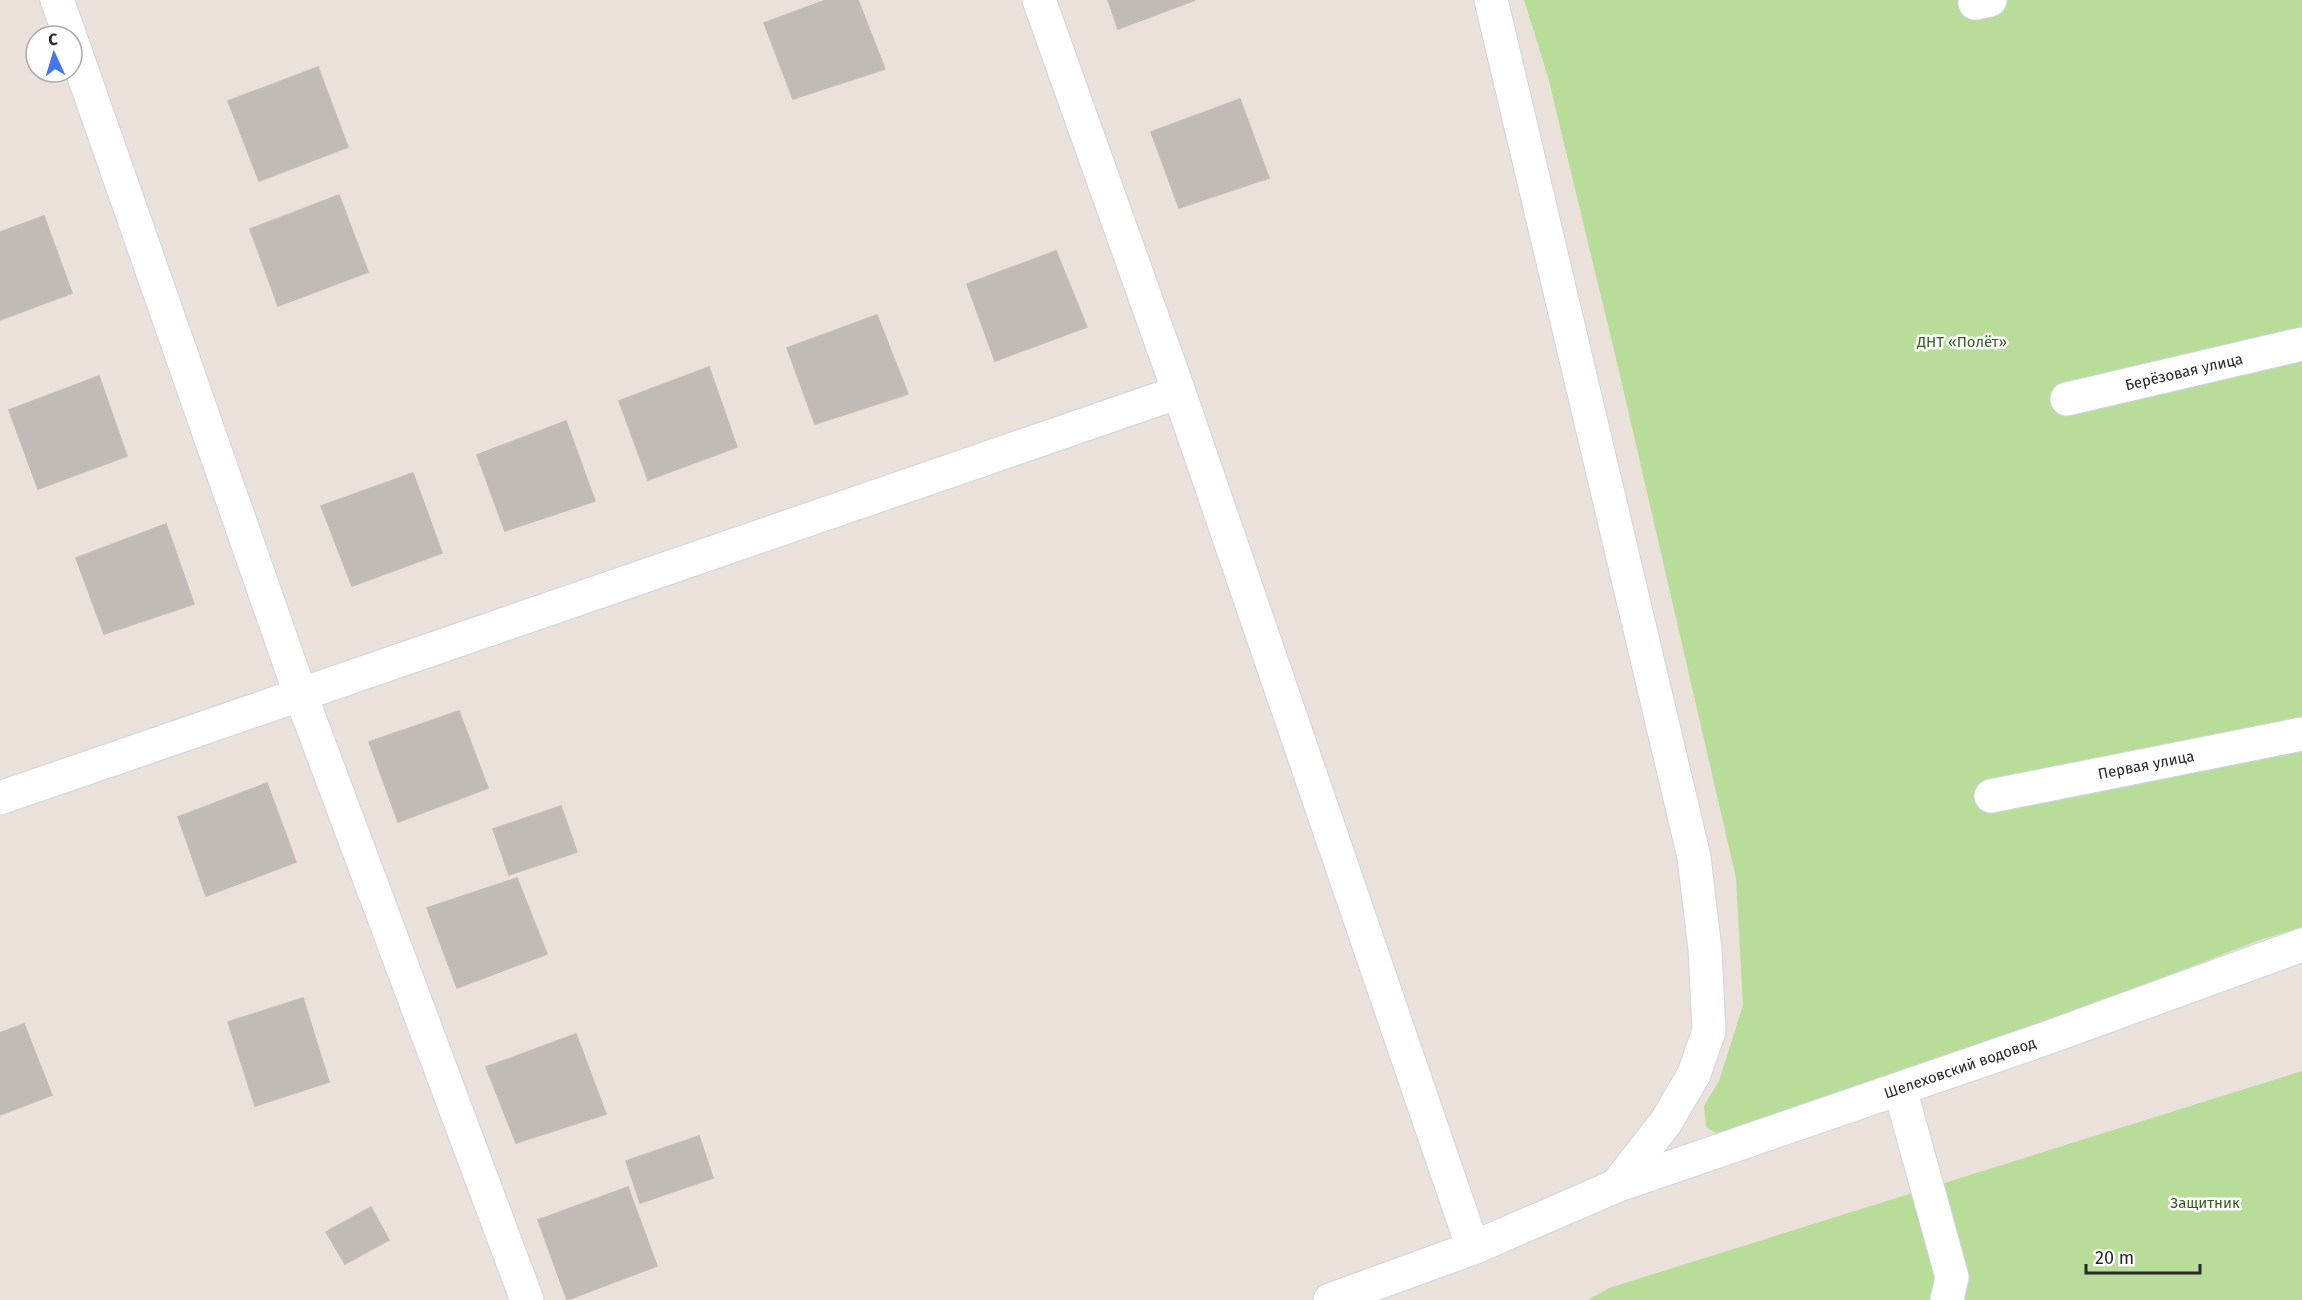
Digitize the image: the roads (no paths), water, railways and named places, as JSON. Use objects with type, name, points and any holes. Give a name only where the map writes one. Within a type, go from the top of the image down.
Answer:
[{"type":"street","points":[[57,0],[66,24]]},
{"type":"street","points":[[1039,0],[1179,392],[1473,1248]]},
{"type":"street","points":[[1491,0],[1694,857],[1705,950],[1709,1031],[1694,1074],[1666,1122],[1616,1186]]},
{"type":"street","points":[[84,76],[300,693],[526,1300]]},
{"type":"street","name":"Берёзовая улица","points":[[2067,399],[2302,344]]},
{"type":"street","points":[[0,798],[1179,392]]},
{"type":"street","name":"Первая улица","points":[[1991,796],[2302,734]]},
{"type":"street","name":"Шелеховский водовод","points":[[1330,1300],[1473,1248],[1616,1186],[1900,1089],[2302,945]]},
{"type":"street","points":[[1900,1089],[1952,1276],[1947,1300]]},
{"type":"park label","name":"ДНТ «Полёт»","points":[[1962,342]]},
{"type":"park label","name":"Защитник","points":[[2205,1203]]}]
